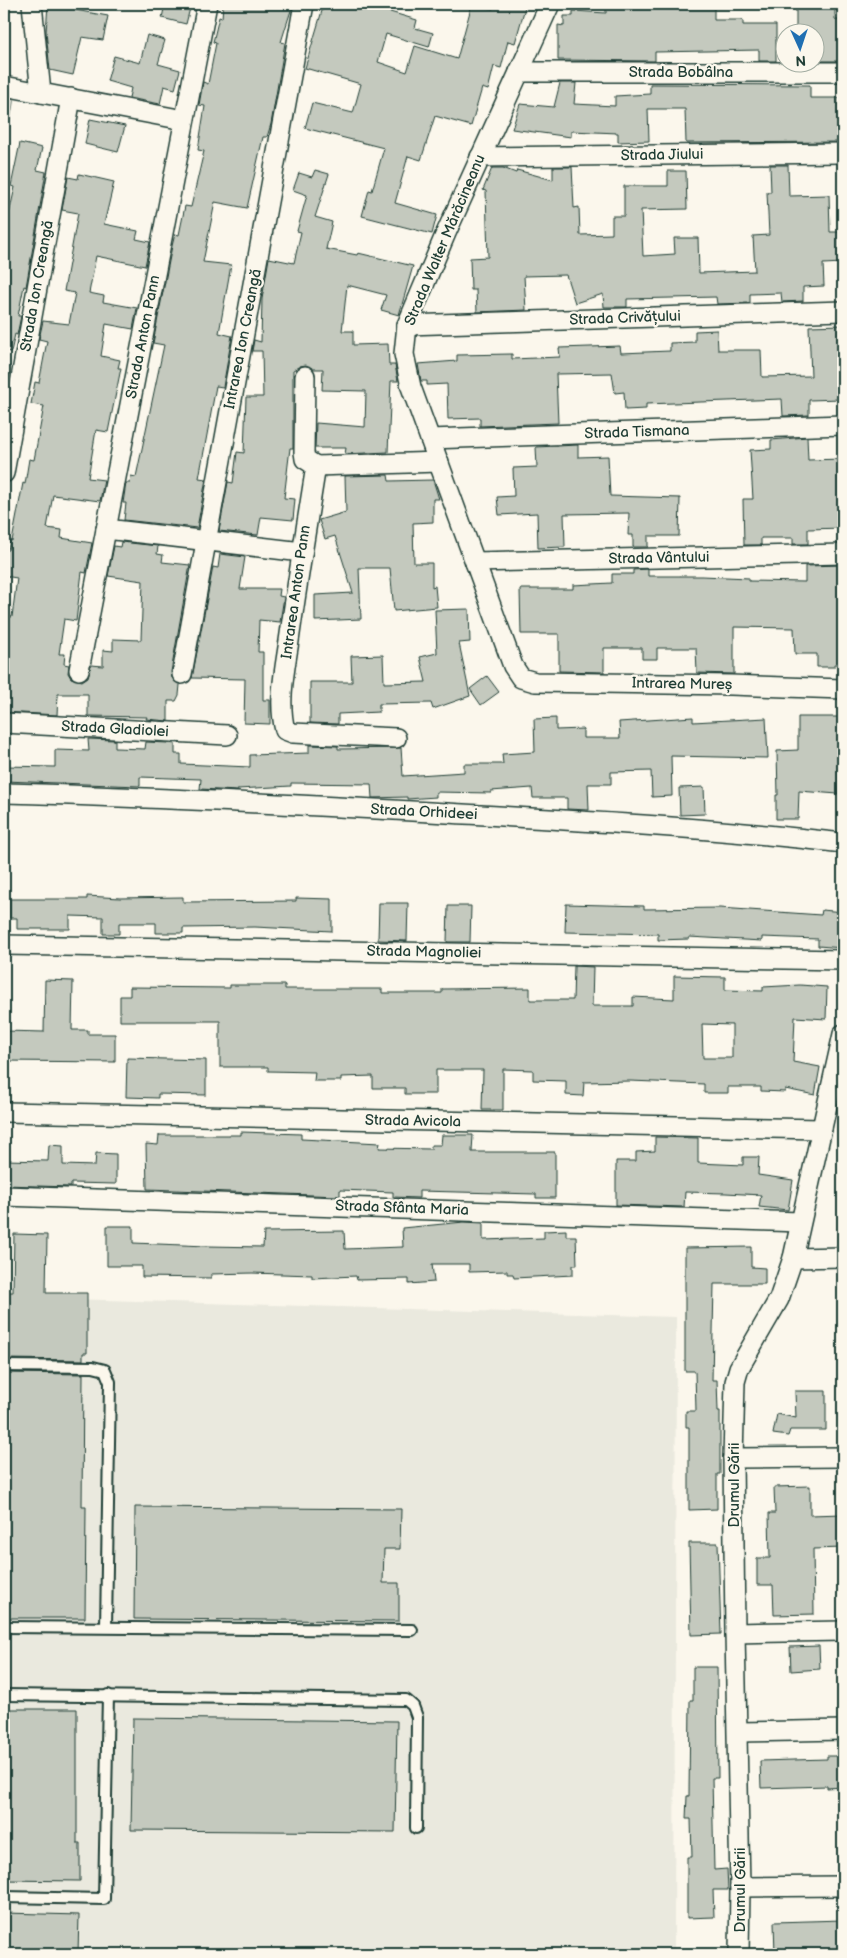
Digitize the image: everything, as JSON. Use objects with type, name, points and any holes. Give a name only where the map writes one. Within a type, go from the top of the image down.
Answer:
[{"type":"street","points":[[32,4],[41,92]]},
{"type":"street","name":"Strada Anton Pann","points":[[79,670],[207,4]]},
{"type":"street","name":"Intrarea Ion Creangă","points":[[182,674],[304,4]]},
{"type":"street","name":"Strada Walter Mărăcineanu","points":[[521,678],[512,666],[430,439],[405,365],[403,346],[407,325],[480,157],[550,4]]},
{"type":"street","name":"Strada Bobâlna","points":[[519,72],[843,72]]},
{"type":"street","points":[[4,86],[184,120]]},
{"type":"street","name":"Strada Ion Creangă","points":[[4,473],[71,98]]},
{"type":"street","name":"Strada Jiului","points":[[480,157],[843,153]]},
{"type":"street","name":"Strada Crivățului","points":[[407,325],[843,311]]},
{"type":"street","points":[[305,376],[305,459],[316,466],[439,462]]},
{"type":"street","name":"Strada Tismana","points":[[430,439],[843,425]]},
{"type":"street","name":"Intrarea Anton Pann","points":[[316,466],[286,664],[282,718],[285,730],[293,733],[396,738]]},
{"type":"street","points":[[106,529],[302,552]]},
{"type":"street","name":"Strada Vântului","points":[[475,562],[843,554]]},
{"type":"street","name":"Intrarea Mureș","points":[[521,678],[535,682],[843,689]]},
{"type":"street","name":"Strada Gladiolei","points":[[4,723],[227,734]]},
{"type":"street","name":"Strada Orhideei","points":[[4,793],[272,803],[570,820],[772,834],[843,843]]},
{"type":"street","name":"Strada Magnoliei","points":[[4,945],[843,960]]},
{"type":"street","name":"Drumul Gării","points":[[739,1954],[740,1887],[733,1458],[735,1382],[739,1368],[779,1299],[793,1258],[843,1034]]},
{"type":"street","name":"Strada Avicola","points":[[4,1112],[822,1129]]},
{"type":"street","name":"Strada Sfânta Maria","points":[[4,1196],[800,1222]]},
{"type":"street","points":[[793,1258],[843,1257]]},
{"type":"street","points":[[733,1458],[843,1457]]},
{"type":"street","points":[[735,1634],[843,1631]]},
{"type":"street","points":[[738,1732],[843,1730]]},
{"type":"street","points":[[740,1887],[843,1886]]},
{"type":"lane","points":[[4,1366],[93,1367],[105,1370],[110,1382],[106,1627]]},
{"type":"lane","points":[[4,1627],[412,1630]]},
{"type":"lane","points":[[4,1695],[406,1700],[413,1706],[417,1717],[416,1828]]},
{"type":"lane","points":[[4,1897],[104,1899],[108,1695]]},
{"type":"shaded area","points":[[4,97],[14,98],[4,157]]},
{"type":"shaded area","points":[[4,1297],[676,1317],[674,1954],[4,1954]]},
{"type":"building","points":[[48,4],[76,4],[75,10],[108,16],[103,40],[82,37],[73,75],[50,70],[46,32]]},
{"type":"building","points":[[165,4],[191,4],[186,24],[162,18]]},
{"type":"building","points":[[223,4],[293,4],[281,42],[285,43],[271,124],[267,137],[263,137],[247,208],[215,202],[203,262],[231,265],[219,333],[232,336],[223,387],[216,386],[199,478],[206,479],[197,528],[124,520],[126,503],[123,503],[126,483],[130,483],[131,476],[136,477],[164,345],[153,343],[172,246],[175,234],[179,235],[185,206],[191,207],[204,151],[198,150],[205,106],[199,105],[203,82],[208,84],[216,43],[213,42],[219,17],[222,18]]},
{"type":"building","points":[[324,4],[363,4],[417,20],[415,28],[433,33],[429,47],[386,34],[378,62],[407,72],[415,46],[457,59],[472,4],[493,9],[494,4],[526,4],[515,43],[508,41],[501,68],[494,66],[488,90],[482,88],[471,126],[435,116],[421,160],[408,156],[395,203],[437,215],[432,234],[362,216],[369,190],[372,191],[384,148],[305,128],[312,103],[353,113],[361,84],[305,68]]},
{"type":"building","points":[[606,4],[714,4],[714,20],[743,20],[743,25],[774,25],[774,61],[759,61],[759,50],[655,52],[655,61],[558,60],[558,25],[564,26],[564,16],[573,16],[573,11],[606,13]]},
{"type":"building","points":[[796,4],[835,4],[835,20],[843,20],[841,61],[824,61],[824,22],[796,22]]},
{"type":"building","points":[[147,35],[165,40],[158,64],[180,70],[175,89],[164,86],[160,104],[129,98],[131,88],[107,81],[114,56],[140,63]]},
{"type":"building","points":[[560,83],[576,83],[574,104],[615,106],[615,96],[650,94],[650,84],[810,85],[810,98],[843,98],[843,142],[686,143],[685,109],[648,109],[649,141],[618,142],[618,133],[571,131],[571,137],[512,129],[520,104],[554,107]]},
{"type":"building","points":[[90,119],[125,126],[118,152],[85,144]]},
{"type":"building","points":[[20,143],[42,148],[37,170],[46,172],[26,287],[24,286],[18,316],[21,316],[11,352],[4,351],[4,237],[15,187],[11,186]]},
{"type":"building","points":[[770,165],[788,165],[789,196],[829,195],[830,232],[843,232],[843,263],[823,264],[824,286],[803,287],[803,301],[782,302],[781,293],[750,294],[750,303],[717,304],[716,297],[627,299],[627,307],[604,307],[603,294],[575,303],[566,275],[524,276],[526,310],[477,312],[476,290],[471,290],[470,258],[488,257],[486,191],[483,190],[492,168],[503,168],[516,173],[517,170],[553,180],[553,167],[572,167],[574,208],[579,207],[580,235],[612,234],[612,216],[624,216],[624,186],[668,186],[668,171],[686,171],[687,209],[641,210],[643,256],[675,254],[674,238],[698,238],[699,273],[755,271],[753,236],[769,235],[767,192],[771,192]]},
{"type":"building","points":[[315,170],[329,174],[315,217],[332,222],[326,249],[357,255],[358,253],[413,266],[399,315],[381,310],[386,295],[347,285],[342,331],[353,331],[353,345],[388,344],[389,365],[395,365],[398,381],[391,381],[388,452],[345,454],[346,448],[315,448],[316,423],[365,427],[366,391],[322,390],[323,369],[313,369],[306,365],[300,366],[293,370],[293,448],[290,448],[284,498],[295,499],[293,520],[261,517],[258,535],[219,531],[228,482],[233,483],[237,452],[244,453],[246,397],[263,397],[262,351],[252,351],[254,340],[261,342],[262,299],[269,258],[294,263],[301,232],[297,231],[307,195],[293,190],[299,173],[312,177]]},
{"type":"building","points":[[79,174],[114,182],[104,224],[138,231],[136,239],[150,242],[145,266],[96,256],[89,293],[104,296],[103,302],[137,308],[133,329],[106,324],[101,356],[120,360],[118,368],[121,368],[108,432],[96,430],[88,478],[104,480],[100,501],[53,495],[47,528],[62,530],[61,538],[92,543],[86,573],[82,572],[76,621],[64,619],[59,654],[65,654],[64,664],[69,665],[68,673],[71,678],[82,681],[88,677],[91,665],[103,666],[103,650],[113,651],[113,639],[141,640],[143,581],[108,576],[114,546],[120,547],[121,542],[158,546],[157,554],[163,555],[162,562],[190,565],[171,672],[172,678],[180,685],[179,695],[176,701],[168,701],[168,721],[146,719],[147,717],[88,716],[88,694],[58,694],[57,715],[4,712],[4,616],[12,617],[17,578],[4,576],[4,550],[8,550],[10,540],[12,541],[29,459],[34,460],[44,406],[31,404],[35,382],[39,383],[47,341],[39,339],[43,321],[69,324],[75,293],[64,291],[78,213],[62,210],[68,177],[78,179]]},
{"type":"building","points":[[843,325],[843,357],[840,357],[841,399],[809,400],[809,415],[783,416],[782,399],[646,404],[646,409],[625,410],[624,392],[615,393],[612,373],[556,374],[558,423],[480,426],[480,418],[448,419],[447,384],[427,385],[427,381],[421,381],[418,364],[457,361],[457,355],[512,354],[512,359],[560,357],[559,348],[620,346],[621,353],[670,351],[670,343],[695,342],[695,331],[717,330],[718,350],[761,350],[762,377],[811,376],[809,326]]},
{"type":"building","points":[[807,437],[808,460],[843,459],[843,528],[808,529],[808,544],[793,544],[793,538],[761,538],[761,545],[744,545],[743,499],[753,499],[750,450],[771,449],[771,440]]},
{"type":"building","points":[[578,445],[578,457],[608,456],[610,496],[680,498],[679,536],[648,536],[648,547],[633,547],[633,535],[628,535],[629,513],[564,514],[565,547],[538,548],[537,513],[499,515],[497,497],[514,496],[513,468],[537,467],[536,447]]},
{"type":"building","points":[[388,475],[389,481],[433,480],[439,499],[433,499],[433,522],[413,523],[414,563],[432,563],[432,587],[435,586],[437,607],[394,611],[390,568],[359,568],[361,619],[315,621],[315,595],[353,593],[335,536],[325,539],[319,520],[346,512],[345,476]]},
{"type":"building","points":[[220,554],[245,557],[240,589],[280,589],[279,596],[284,597],[280,622],[259,620],[258,652],[263,652],[263,700],[270,700],[270,724],[244,723],[245,679],[192,678],[213,567],[218,568]]},
{"type":"building","points":[[843,565],[843,664],[834,664],[834,667],[817,667],[817,654],[795,654],[794,628],[734,627],[734,674],[697,673],[696,648],[657,648],[657,659],[642,659],[642,648],[604,648],[604,672],[559,671],[559,634],[521,634],[520,589],[573,589],[573,585],[612,583],[612,574],[633,574],[633,570],[648,569],[648,576],[702,576],[749,578],[749,581],[805,582],[805,566]]},
{"type":"building","points":[[469,609],[470,642],[459,643],[470,696],[433,709],[431,703],[379,704],[379,712],[338,714],[338,724],[310,723],[310,682],[352,682],[351,656],[383,655],[384,683],[426,682],[420,657],[437,653],[435,610]]},
{"type":"building","points":[[487,676],[499,692],[481,705],[470,689]]},
{"type":"building","points":[[693,717],[693,722],[766,718],[768,758],[671,756],[672,796],[652,797],[651,771],[611,772],[611,784],[588,784],[589,810],[567,809],[567,798],[533,798],[532,788],[491,791],[491,793],[436,792],[436,797],[407,799],[407,797],[372,798],[371,784],[291,783],[291,786],[238,789],[238,791],[200,789],[201,779],[140,777],[140,786],[4,781],[4,766],[55,767],[55,750],[89,751],[88,739],[115,740],[115,748],[145,749],[146,742],[175,744],[175,754],[181,754],[181,764],[250,767],[250,755],[309,753],[309,745],[338,746],[338,749],[401,748],[403,776],[464,772],[464,764],[503,764],[502,754],[535,752],[534,719],[556,718],[556,730],[583,729],[583,738],[620,738],[619,722]]},
{"type":"building","points":[[798,717],[843,717],[843,753],[840,752],[838,794],[799,791],[798,819],[776,819],[776,795],[778,795],[777,751],[798,750]]},
{"type":"building","points":[[704,787],[705,814],[680,815],[679,788]]},
{"type":"building","points":[[87,896],[120,898],[183,897],[183,902],[296,901],[296,898],[332,899],[332,931],[255,927],[183,928],[183,933],[156,933],[156,923],[119,923],[119,934],[103,934],[103,917],[70,916],[70,929],[17,929],[17,918],[10,918],[10,899],[87,899]]},
{"type":"building","points":[[379,903],[408,903],[407,941],[378,940]]},
{"type":"building","points":[[566,904],[644,906],[644,909],[720,908],[821,915],[822,910],[843,912],[843,948],[818,946],[818,939],[762,937],[762,941],[689,937],[689,939],[658,940],[658,934],[565,932]]},
{"type":"building","points":[[448,906],[471,906],[470,942],[447,942]]},
{"type":"building","points":[[574,966],[593,967],[592,1006],[633,1006],[633,997],[674,999],[674,976],[725,977],[725,990],[763,991],[763,987],[800,985],[827,987],[826,1019],[795,1017],[793,1062],[820,1067],[815,1095],[785,1089],[785,1092],[761,1091],[761,1087],[728,1087],[728,1093],[704,1093],[704,1084],[630,1081],[584,1082],[583,1096],[566,1095],[566,1081],[533,1080],[533,1070],[503,1069],[503,1110],[482,1110],[483,1070],[436,1070],[436,1094],[405,1094],[405,1088],[373,1088],[373,1076],[341,1077],[341,1081],[314,1081],[315,1072],[268,1071],[268,1067],[220,1067],[220,1021],[120,1021],[120,996],[130,996],[130,987],[230,988],[230,985],[285,985],[285,989],[382,989],[382,993],[442,993],[442,989],[530,988],[530,1000],[573,1000]],"holes":[[[702,1024],[732,1025],[732,1058],[703,1058]]]},
{"type":"building","points":[[45,980],[73,981],[72,1030],[88,1030],[88,1034],[115,1034],[115,1062],[4,1061],[4,1031],[44,1032]]},
{"type":"building","points":[[127,1058],[206,1060],[206,1095],[158,1094],[158,1098],[126,1097]]},
{"type":"building","points":[[241,1132],[301,1134],[301,1139],[380,1143],[379,1148],[431,1149],[431,1145],[441,1145],[442,1135],[473,1135],[472,1152],[555,1152],[555,1198],[536,1198],[536,1194],[419,1191],[419,1198],[393,1197],[393,1192],[340,1190],[340,1196],[147,1189],[146,1144],[158,1145],[159,1135],[241,1135]]},
{"type":"building","points":[[655,1137],[698,1138],[698,1163],[743,1165],[743,1157],[759,1157],[758,1175],[793,1180],[788,1210],[759,1207],[761,1195],[726,1193],[685,1192],[684,1207],[616,1205],[616,1161],[636,1161],[636,1152],[655,1151]]},
{"type":"building","points":[[49,1145],[63,1146],[63,1165],[95,1166],[96,1153],[116,1154],[116,1184],[71,1183],[71,1187],[4,1185],[4,1160],[48,1161]]},
{"type":"building","points":[[464,1222],[483,1223],[483,1240],[544,1238],[544,1231],[566,1230],[566,1236],[576,1236],[577,1265],[573,1265],[573,1275],[514,1278],[513,1274],[507,1274],[507,1271],[469,1272],[469,1264],[432,1264],[434,1282],[409,1284],[409,1279],[357,1280],[356,1276],[312,1278],[312,1275],[252,1273],[211,1274],[211,1278],[142,1277],[142,1266],[107,1266],[107,1226],[133,1226],[133,1243],[207,1246],[263,1247],[264,1232],[344,1231],[345,1249],[403,1247],[402,1228]]},
{"type":"building","points":[[14,1234],[47,1235],[46,1293],[87,1293],[87,1353],[83,1353],[83,1360],[4,1359],[4,1292],[13,1292]]},
{"type":"building","points":[[751,1247],[751,1267],[765,1268],[765,1284],[714,1284],[712,1380],[717,1380],[718,1411],[720,1411],[720,1474],[717,1474],[717,1509],[689,1510],[689,1427],[686,1427],[686,1411],[696,1411],[695,1371],[685,1371],[685,1248]]},
{"type":"building","points":[[4,1373],[83,1374],[82,1506],[86,1506],[85,1618],[4,1618]]},
{"type":"building","points":[[795,1391],[826,1391],[826,1430],[790,1430],[788,1436],[773,1434],[777,1414],[796,1418]]},
{"type":"building","points":[[810,1486],[810,1515],[843,1514],[843,1548],[813,1549],[814,1614],[774,1615],[773,1585],[757,1585],[757,1558],[770,1558],[769,1513],[775,1513],[774,1487]]},
{"type":"building","points":[[135,1507],[401,1509],[400,1549],[384,1549],[383,1583],[399,1583],[399,1621],[134,1619]]},
{"type":"building","points":[[689,1543],[718,1543],[721,1634],[691,1635]]},
{"type":"building","points":[[819,1646],[820,1669],[791,1671],[790,1647]]},
{"type":"building","points":[[693,1667],[717,1667],[718,1778],[712,1778],[714,1870],[727,1869],[728,1890],[713,1890],[714,1917],[687,1918],[687,1857],[692,1857],[691,1819],[686,1819],[687,1796],[689,1796],[690,1700],[693,1700]]},
{"type":"building","points":[[4,1709],[77,1709],[77,1843],[80,1843],[80,1881],[4,1880]]},
{"type":"building","points":[[133,1718],[397,1721],[395,1832],[131,1830]]},
{"type":"building","points":[[827,1756],[843,1756],[843,1787],[761,1788],[760,1761],[827,1759]]},
{"type":"building","points":[[4,1913],[79,1915],[78,1953],[4,1952]]},
{"type":"building","points":[[843,1920],[843,1952],[775,1954],[774,1922]]}]
